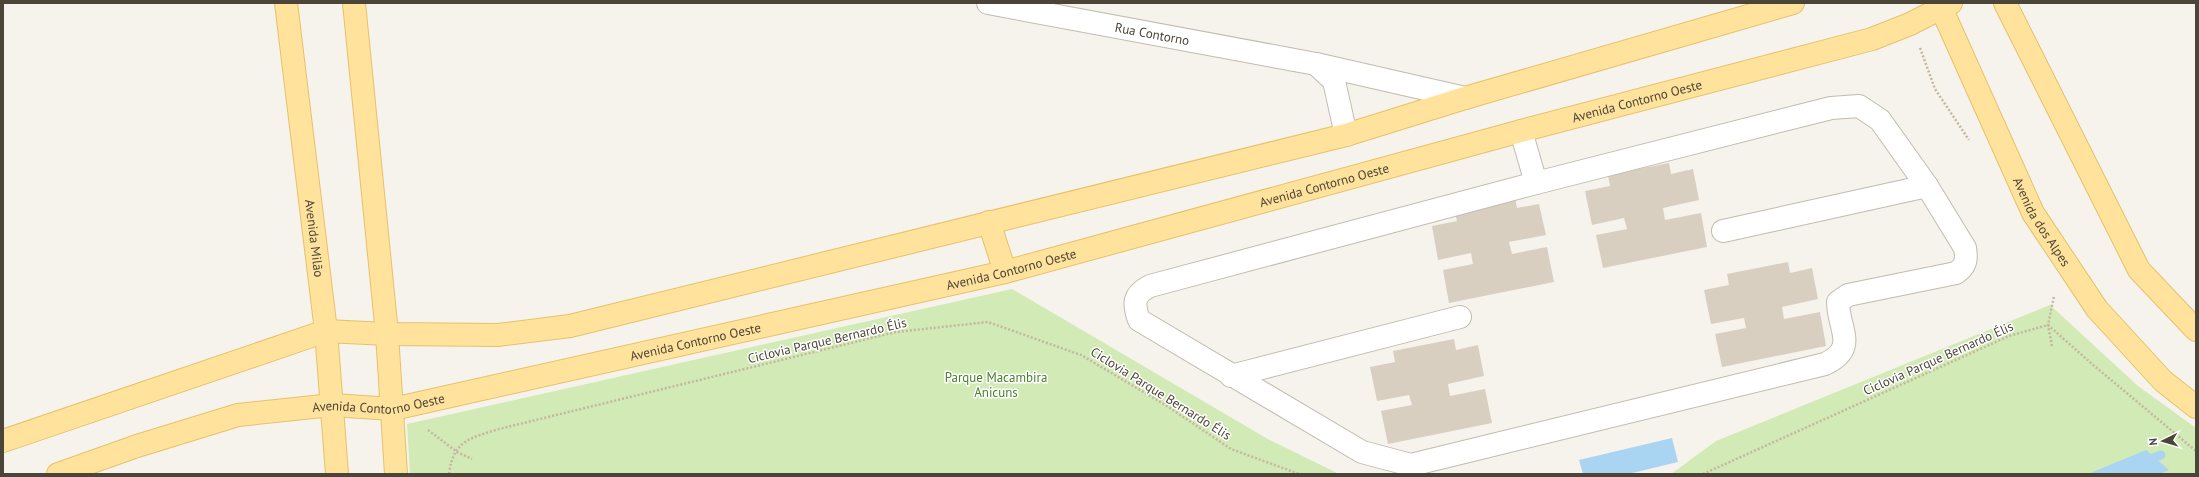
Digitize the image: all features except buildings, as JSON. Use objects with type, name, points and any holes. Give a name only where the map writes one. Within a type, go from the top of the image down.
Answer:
[{"type":"main road","name":"Avenida Milão","points":[[286,3],[326,331],[337,474]]},
{"type":"main road","points":[[354,3],[387,334],[396,474]]},
{"type":"main road","points":[[3,441],[326,331],[387,334],[498,335],[570,326],[1346,135],[1465,98],[1793,3]]},
{"type":"main road","points":[[2005,3],[2139,270],[2196,330]]},
{"type":"main road","name":"Avenida Contorno Oeste","points":[[58,474],[137,446],[238,415],[332,405],[393,409],[1005,272],[1521,131],[1872,39],[1910,24],[1944,5]]},
{"type":"main road","name":"Avenida dos Alpes","points":[[1944,5],[2033,213],[2097,309],[2163,381],[2196,407]]},
{"type":"main road","points":[[989,222],[1005,272]]},
{"type":"street","name":"Rua Contorno","points":[[988,3],[1316,64],[1465,98]]},
{"type":"street","points":[[1316,64],[1334,81],[1346,135]]},
{"type":"street","points":[[1859,106],[1880,120],[1927,186],[1965,248],[1967,258],[1964,267],[1956,273],[1848,295],[1838,302],[1838,312],[1845,337],[1844,349],[1837,358],[1825,364],[1411,465],[1362,452],[1231,376],[1140,320],[1135,301],[1140,291],[1150,286],[1536,182],[1831,108],[1859,106]]},
{"type":"street","points":[[1521,131],[1536,182]]},
{"type":"street","points":[[1723,231],[1927,186]]},
{"type":"street","points":[[1231,376],[1460,317]]},
{"type":"path","name":"Ciclovia Parque Bernardo Élis","points":[[449,474],[450,462],[464,441],[499,429],[896,332],[988,322],[1081,356],[1167,406],[1231,448],[1299,474]]},
{"type":"path","name":"Ciclovia Parque Bernardo Élis","points":[[1703,474],[2002,339],[2048,324],[2092,364],[2196,451]]},
{"type":"path","points":[[426,428],[457,452],[472,459]]},
{"type":"green space","name":"Parque Macambira Anicuns","points":[[1012,289],[1266,438],[1339,474],[410,474],[407,424]]},
{"type":"green space","points":[[2050,305],[2138,386],[2196,428],[2196,474],[1671,474],[1716,441]]},
{"type":"water","points":[[1672,438],[1678,462],[1628,474],[1583,474],[1579,460]]},
{"type":"water","points":[[2146,450],[2169,470],[2160,474],[2088,474]]},
{"type":"waterway","points":[[2144,462],[2161,455]]}]
